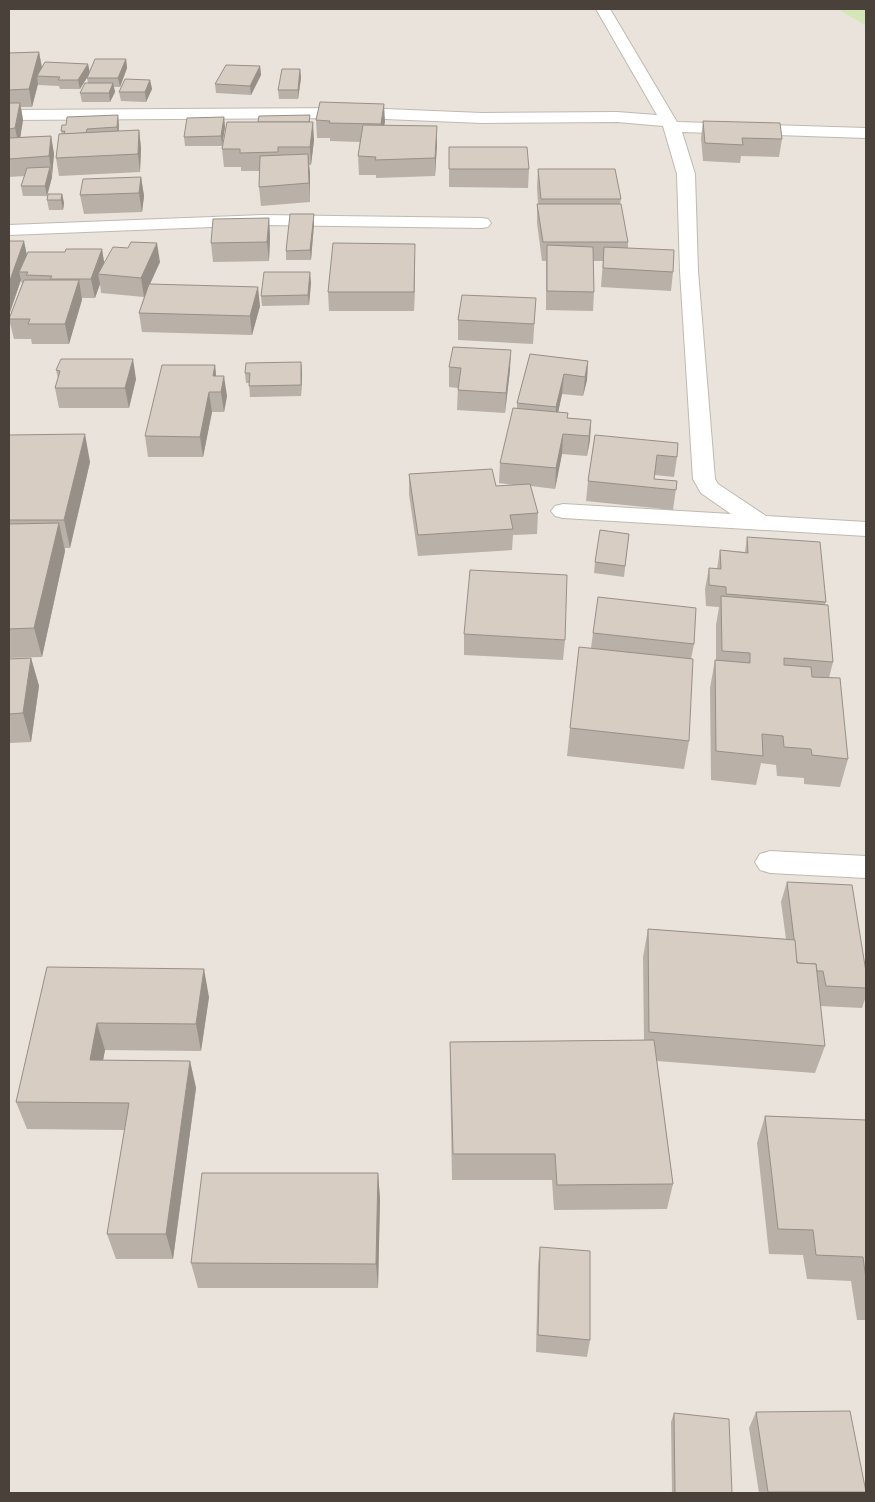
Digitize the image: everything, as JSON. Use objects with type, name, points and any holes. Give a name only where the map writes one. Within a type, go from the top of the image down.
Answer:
[{"type":"street","points":[[604,9],[670,124],[686,174],[689,271],[704,479],[709,488],[759,522]]},
{"type":"street","points":[[9,115],[361,113],[482,118],[617,117],[670,124],[866,133]]},
{"type":"street","points":[[9,230],[263,220],[482,223]]},
{"type":"street","points":[[563,511],[866,529]]},
{"type":"street","points":[[770,862],[866,867]]},
{"type":"shaded area","points":[[9,9],[837,9],[866,26],[866,1493],[9,1493]]},
{"type":"green space","points":[[837,9],[866,9],[866,26]]},
{"type":"building","points":[[39,52],[29,89],[9,90],[9,53]]},
{"type":"building","points":[[95,59],[126,59],[118,78],[87,78]]},
{"type":"building","points":[[45,62],[88,64],[78,80],[58,80],[60,77],[37,76]]},
{"type":"building","points":[[226,65],[260,66],[250,86],[215,84]]},
{"type":"building","points":[[282,69],[300,69],[298,90],[278,90]]},
{"type":"building","points":[[125,79],[150,80],[145,92],[119,92]]},
{"type":"building","points":[[85,83],[113,83],[109,93],[80,93]]},
{"type":"building","points":[[320,102],[384,104],[381,124],[329,123],[330,121],[316,120]]},
{"type":"building","points":[[9,103],[20,103],[15,128],[9,129]]},
{"type":"building","points":[[118,115],[117,127],[87,129],[86,133],[64,134],[65,131],[61,131],[62,125],[66,125],[67,117]]},
{"type":"building","points":[[310,115],[309,122],[258,122],[259,116]]},
{"type":"building","points":[[224,117],[221,136],[184,137],[187,118]]},
{"type":"building","points":[[703,121],[780,123],[782,139],[742,138],[743,145],[705,143]]},
{"type":"building","points":[[227,122],[313,122],[310,147],[278,147],[278,152],[240,153],[240,149],[222,149]]},
{"type":"building","points":[[363,125],[437,126],[435,158],[375,160],[376,157],[358,156]]},
{"type":"building","points":[[139,130],[138,154],[56,158],[59,134]]},
{"type":"building","points":[[51,136],[49,156],[9,159],[9,138]]},
{"type":"building","points":[[449,147],[527,147],[529,169],[449,169]]},
{"type":"building","points":[[308,154],[309,183],[259,187],[260,156]]},
{"type":"building","points":[[50,167],[45,186],[21,186],[27,168]]},
{"type":"building","points":[[538,169],[615,169],[621,199],[541,199]]},
{"type":"building","points":[[141,177],[139,193],[80,195],[83,179]]},
{"type":"building","points":[[48,194],[62,194],[61,200],[47,200]]},
{"type":"building","points":[[537,204],[621,204],[628,242],[543,242]]},
{"type":"building","points":[[290,214],[314,214],[310,250],[286,251]]},
{"type":"building","points":[[269,218],[267,242],[211,243],[213,219]]},
{"type":"building","points":[[9,241],[24,241],[9,283]]},
{"type":"building","points":[[131,242],[157,243],[141,278],[98,274],[113,247],[128,248]]},
{"type":"building","points":[[333,243],[415,244],[414,292],[328,292]]},
{"type":"building","points":[[547,245],[593,247],[594,292],[547,291]]},
{"type":"building","points":[[604,247],[674,250],[673,272],[603,268]]},
{"type":"building","points":[[66,249],[102,249],[91,279],[50,279],[52,276],[26,275],[28,272],[19,272],[28,252],[65,252]]},
{"type":"building","points":[[264,272],[310,272],[308,295],[261,296]]},
{"type":"building","points":[[24,280],[79,280],[65,324],[28,324],[30,319],[9,319]]},
{"type":"building","points":[[149,284],[258,287],[250,316],[139,313]]},
{"type":"building","points":[[462,295],[536,298],[534,324],[458,320]]},
{"type":"building","points":[[453,347],[511,350],[506,393],[458,390],[461,368],[449,367]]},
{"type":"building","points":[[530,354],[588,361],[585,377],[564,374],[556,407],[517,403]]},
{"type":"building","points":[[61,359],[133,359],[125,388],[55,388],[60,371],[56,370]]},
{"type":"building","points":[[301,362],[301,385],[249,386],[250,373],[245,373],[246,363]]},
{"type":"building","points":[[162,365],[215,365],[213,376],[224,376],[221,392],[209,392],[200,437],[145,436]]},
{"type":"building","points":[[513,408],[568,413],[567,418],[591,420],[589,436],[563,434],[556,468],[500,463]]},
{"type":"building","points":[[85,434],[64,520],[9,520],[9,435]]},
{"type":"building","points":[[595,435],[678,443],[677,457],[657,455],[654,479],[677,481],[676,490],[588,481]]},
{"type":"building","points":[[492,469],[496,486],[530,484],[538,513],[510,515],[513,529],[418,535],[409,474]]},
{"type":"building","points":[[59,523],[34,628],[9,629],[9,524]]},
{"type":"building","points":[[600,530],[629,534],[625,566],[595,562]]},
{"type":"building","points":[[747,537],[820,542],[826,602],[726,594],[726,587],[709,585],[709,568],[721,569],[720,550],[748,553]]},
{"type":"building","points":[[470,570],[567,575],[565,640],[464,634]]},
{"type":"building","points":[[721,596],[828,605],[833,662],[784,658],[784,665],[811,667],[812,677],[840,678],[848,759],[812,755],[811,749],[784,747],[783,736],[762,734],[763,756],[716,751],[715,660],[750,663],[750,653],[722,651]]},
{"type":"building","points":[[598,597],[696,608],[694,644],[593,633]]},
{"type":"building","points":[[579,647],[693,659],[689,741],[570,728]]},
{"type":"building","points":[[31,658],[23,713],[9,714],[9,659]]},
{"type":"building","points":[[787,882],[852,885],[866,972],[866,988],[826,986],[823,971],[817,971],[816,964],[797,963]]},
{"type":"building","points":[[648,929],[795,940],[797,963],[816,964],[825,1046],[649,1032]]},
{"type":"building","points":[[47,967],[204,969],[196,1024],[97,1023],[90,1060],[190,1061],[166,1234],[107,1234],[129,1103],[16,1102]]},
{"type":"building","points":[[654,1040],[673,1184],[557,1185],[555,1154],[453,1154],[450,1042]]},
{"type":"building","points":[[765,1116],[866,1120],[866,1279],[863,1257],[816,1255],[813,1230],[778,1229]]},
{"type":"building","points":[[202,1173],[378,1173],[376,1264],[191,1263]]},
{"type":"building","points":[[540,1247],[590,1251],[590,1340],[538,1335]]},
{"type":"building","points":[[850,1411],[866,1492],[768,1492],[756,1412]]},
{"type":"building","points":[[674,1413],[729,1419],[732,1493],[675,1493]]}]
